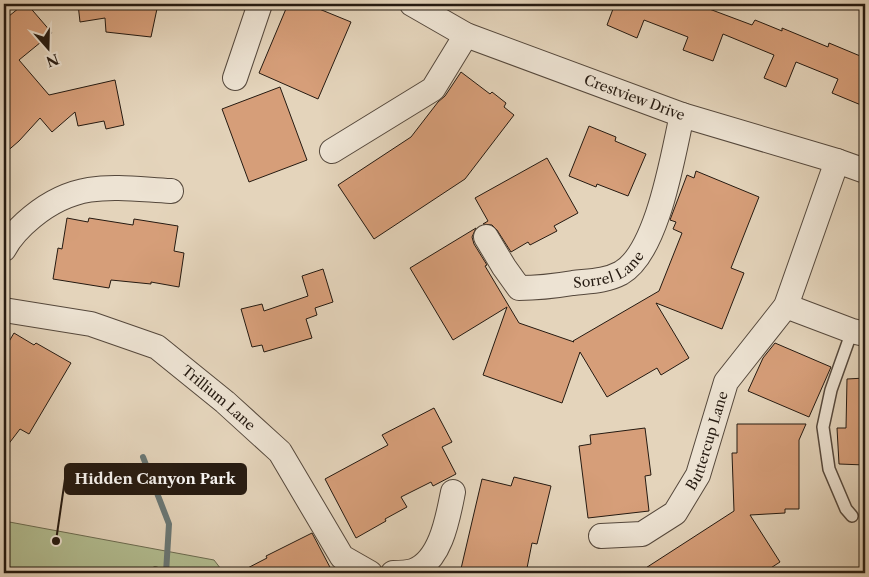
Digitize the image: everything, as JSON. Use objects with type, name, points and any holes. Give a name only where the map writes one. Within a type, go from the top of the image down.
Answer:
[{"type":"street","points":[[235,78],[260,4]]},
{"type":"street","name":"Crestview Drive","points":[[412,4],[466,35],[682,115],[865,171]]},
{"type":"street","points":[[332,151],[433,89],[466,35]]},
{"type":"street","name":"Sorrel Lane","points":[[486,237],[519,288],[537,288],[604,280],[622,272],[636,260],[658,216],[682,115]]},
{"type":"street","name":"Buttercup Lane","points":[[601,536],[642,534],[675,513],[698,475],[726,382],[786,306],[837,161]]},
{"type":"street","points":[[4,249],[18,228],[48,204],[80,191],[102,187],[171,191]]},
{"type":"street","points":[[786,306],[859,332]]},
{"type":"street","name":"Trillium Lane","points":[[4,310],[91,324],[157,347],[225,402],[280,452],[342,557],[370,573]]},
{"type":"street","points":[[393,573],[413,571],[424,563],[438,547],[447,524],[453,492]]},
{"type":"lane","points":[[852,516],[846,508],[829,469],[824,427],[831,390],[859,332]]},
{"type":"path","points":[[128,573],[155,568],[197,573]]},
{"type":"green space","points":[[4,521],[214,560],[224,573],[4,573]]},
{"type":"building","points":[[24,4],[27,4],[52,33],[19,60],[49,95],[115,80],[124,125],[106,129],[104,121],[78,126],[75,112],[52,132],[40,118],[4,154],[4,20]]},
{"type":"building","points":[[78,4],[158,4],[151,37],[106,32],[105,18],[80,22]]},
{"type":"building","points":[[288,4],[307,4],[351,22],[318,99],[259,73]]},
{"type":"building","points":[[605,4],[696,4],[752,25],[755,20],[782,31],[782,28],[828,47],[829,43],[865,58],[865,95],[861,105],[832,93],[838,79],[796,62],[786,87],[764,78],[774,55],[723,34],[713,61],[683,50],[688,37],[644,20],[637,38],[607,25],[613,9]]},
{"type":"building","points":[[461,72],[490,94],[492,92],[506,103],[504,107],[514,115],[465,179],[374,239],[338,185],[411,137],[438,102],[445,96]]},
{"type":"building","points":[[280,87],[307,160],[249,182],[222,109]]},
{"type":"building","points":[[589,126],[616,137],[615,141],[646,154],[628,196],[597,184],[596,187],[569,176]]},
{"type":"building","points":[[547,158],[578,213],[554,226],[557,231],[530,245],[528,242],[511,252],[492,225],[483,224],[488,221],[475,198]]},
{"type":"building","points":[[696,171],[759,197],[731,268],[744,273],[722,329],[656,303],[689,358],[661,375],[657,368],[607,397],[580,352],[562,403],[483,375],[507,307],[453,340],[410,268],[476,228],[472,237],[474,244],[519,323],[574,342],[659,291],[682,233],[673,229],[676,222],[670,220],[687,175],[694,178]]},
{"type":"building","points":[[67,218],[88,222],[89,218],[133,225],[134,219],[178,226],[174,251],[184,253],[179,287],[151,282],[151,284],[111,280],[109,288],[53,279],[58,248],[62,249]]},
{"type":"building","points":[[323,269],[333,302],[315,308],[317,315],[306,319],[312,338],[264,352],[262,345],[252,347],[241,309],[262,304],[264,311],[308,296],[302,276]]},
{"type":"building","points":[[14,333],[71,363],[29,434],[20,429],[4,450],[4,350]]},
{"type":"building","points":[[775,343],[831,367],[809,417],[748,391],[763,358]]},
{"type":"building","points":[[865,378],[865,465],[839,464],[837,428],[846,428],[847,379]]},
{"type":"building","points":[[434,408],[452,442],[442,447],[456,474],[433,486],[431,482],[401,497],[407,507],[356,538],[325,479],[388,445],[382,435]]},
{"type":"building","points":[[737,424],[806,424],[799,440],[799,509],[785,509],[785,513],[750,515],[780,562],[763,573],[638,573],[734,511],[732,453],[737,453]]},
{"type":"building","points":[[645,428],[651,475],[645,476],[649,511],[588,518],[579,446],[591,444],[590,435]]},
{"type":"building","points":[[514,477],[551,486],[537,544],[532,543],[526,573],[460,573],[482,479],[511,486]]},
{"type":"building","points":[[312,533],[333,573],[238,573],[267,558],[266,556]]},
{"type":"waterway","points":[[143,457],[169,524],[166,573]]},
{"type":"place","name":"Hidden Canyon Park","points":[[56,541]]}]
